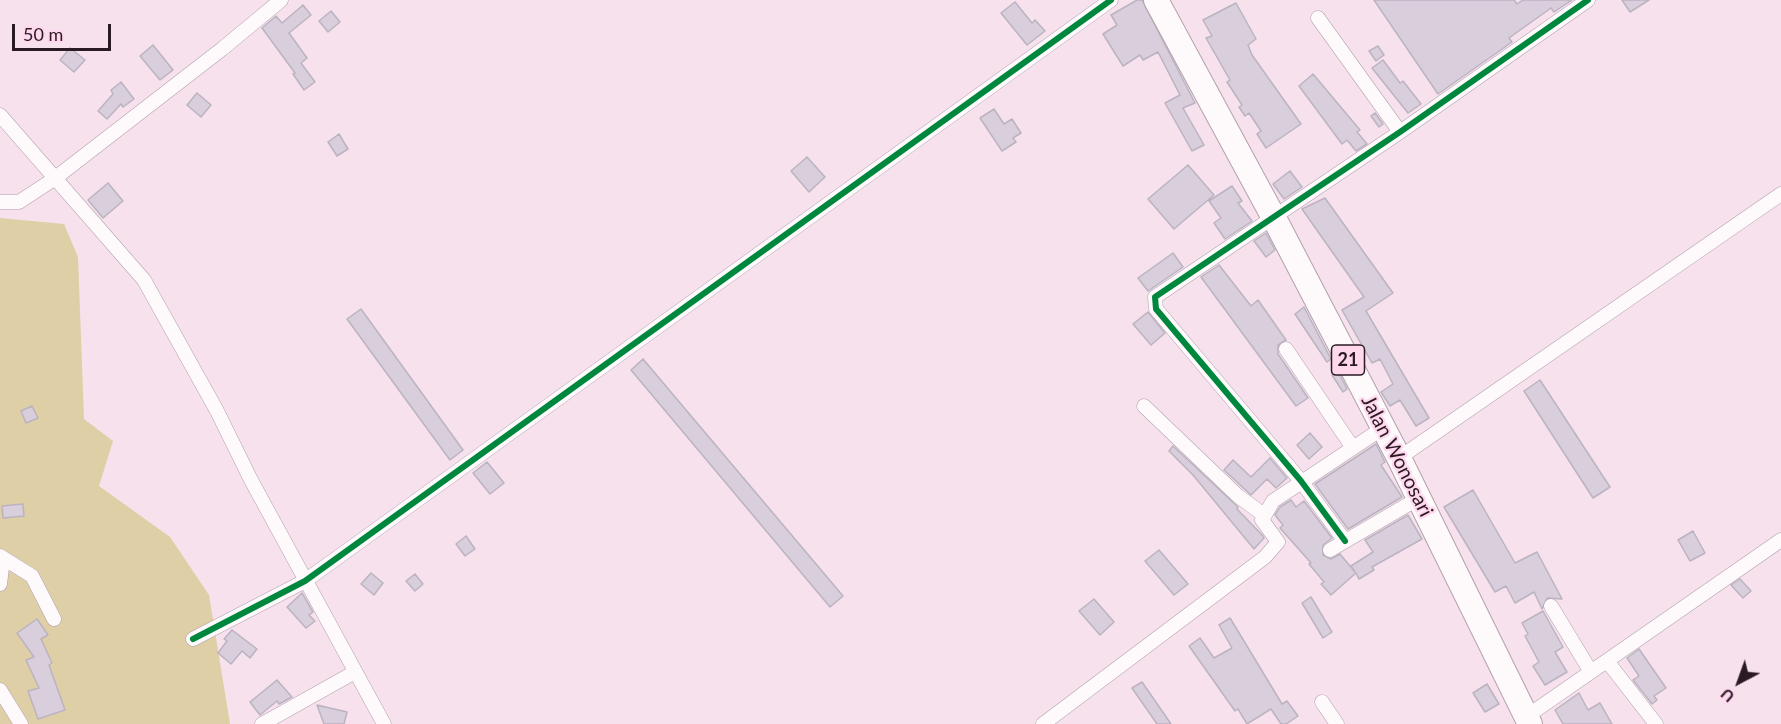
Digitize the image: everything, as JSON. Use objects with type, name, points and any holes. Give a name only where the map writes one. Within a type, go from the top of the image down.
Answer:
[{"type":"highway","name":"Jalan Wonosari","points":[[1156,0],[1274,218],[1399,458],[1525,722]]},
{"type":"street","points":[[0,202],[19,202],[54,179],[222,49],[281,0]]},
{"type":"street","points":[[193,639],[305,581],[1111,0]]},
{"type":"street","points":[[1345,541],[1301,481],[1156,309],[1155,302],[1160,292],[1274,218],[1588,0]]},
{"type":"street","points":[[1318,18],[1400,132]]},
{"type":"street","points":[[0,115],[144,280],[217,411],[251,480],[384,724]]},
{"type":"street","points":[[1399,458],[1781,194]]},
{"type":"street","points":[[1286,349],[1353,448]]},
{"type":"street","points":[[1144,406],[1238,496],[1264,515]]},
{"type":"street","points":[[1043,724],[1265,557],[1278,542],[1262,520],[1273,501],[1383,428]]},
{"type":"street","points":[[1330,550],[1419,498]]},
{"type":"street","points":[[1525,722],[1591,672],[1781,540]]},
{"type":"street","points":[[0,584],[2,558],[32,576],[54,619]]},
{"type":"street","points":[[1551,606],[1591,672]]},
{"type":"street","points":[[1608,661],[1656,724]]},
{"type":"street","points":[[262,724],[355,672]]},
{"type":"street","points":[[0,690],[21,724]]},
{"type":"street","points":[[1322,702],[1337,724]]},
{"type":"street","points":[[1059,712],[1067,724]]},
{"type":"shaded area","points":[[0,218],[64,224],[78,257],[84,419],[113,441],[99,486],[170,537],[209,595],[230,724],[0,724]]},
{"type":"building","points":[[1137,0],[1142,0],[1195,103],[1183,108],[1204,145],[1192,151],[1165,103],[1180,95],[1158,52],[1143,60],[1140,55],[1123,66],[1103,34],[1117,25],[1111,15]]},
{"type":"building","points":[[1374,0],[1514,0],[1517,4],[1523,0],[1572,0],[1554,12],[1551,8],[1509,38],[1512,42],[1438,94]]},
{"type":"building","points":[[1622,0],[1649,0],[1630,12]]},
{"type":"building","points":[[1015,2],[1032,23],[1035,20],[1045,31],[1027,45],[1001,13]]},
{"type":"building","points":[[1236,3],[1256,39],[1248,45],[1252,55],[1301,124],[1266,148],[1257,134],[1261,131],[1249,113],[1245,116],[1239,107],[1242,105],[1227,82],[1230,80],[1206,38],[1212,36],[1203,20]]},
{"type":"building","points":[[303,5],[311,15],[289,33],[307,58],[301,63],[315,82],[304,90],[293,74],[295,73],[262,28],[276,16],[282,23]]},
{"type":"building","points":[[331,11],[340,22],[328,32],[319,21]]},
{"type":"building","points":[[153,45],[173,70],[160,80],[140,56]]},
{"type":"building","points":[[1378,46],[1384,55],[1376,61],[1369,51]]},
{"type":"building","points":[[70,48],[85,60],[74,72],[60,60]]},
{"type":"building","points":[[1383,60],[1400,83],[1403,81],[1421,104],[1408,113],[1372,68]]},
{"type":"building","points":[[1313,74],[1360,130],[1357,132],[1367,144],[1356,151],[1347,140],[1342,144],[1299,86]]},
{"type":"building","points":[[121,82],[134,99],[123,107],[121,104],[107,119],[98,111],[113,94],[111,90]]},
{"type":"building","points":[[197,93],[211,105],[201,117],[187,105]]},
{"type":"building","points":[[994,109],[1004,124],[1012,119],[1021,133],[1013,138],[1016,142],[1002,151],[980,118]]},
{"type":"building","points":[[1375,113],[1383,124],[1379,127],[1371,116]]},
{"type":"building","points":[[339,134],[348,149],[337,156],[328,142]]},
{"type":"building","points":[[807,157],[825,177],[809,192],[791,171]]},
{"type":"building","points":[[1188,165],[1214,195],[1174,229],[1148,199]]},
{"type":"building","points":[[1290,171],[1302,187],[1284,199],[1273,184]]},
{"type":"building","points":[[108,183],[123,201],[103,218],[88,200]]},
{"type":"building","points":[[1232,186],[1242,201],[1238,203],[1252,221],[1225,239],[1214,223],[1221,218],[1209,201]]},
{"type":"building","points":[[1325,198],[1393,293],[1366,311],[1429,418],[1416,426],[1400,400],[1390,406],[1381,392],[1393,384],[1380,359],[1372,363],[1342,310],[1364,297],[1302,209]]},
{"type":"building","points":[[1266,233],[1275,250],[1266,257],[1254,241]]},
{"type":"building","points":[[1173,253],[1183,267],[1148,291],[1138,278]]},
{"type":"building","points":[[1219,265],[1251,306],[1258,300],[1286,340],[1278,345],[1278,354],[1308,398],[1296,406],[1201,277]]},
{"type":"building","points":[[1304,307],[1331,359],[1327,362],[1295,314]]},
{"type":"building","points":[[361,309],[463,450],[450,460],[347,319]]},
{"type":"building","points":[[1148,312],[1165,333],[1151,345],[1133,324]]},
{"type":"building","points":[[643,359],[843,596],[830,607],[631,370]]},
{"type":"building","points":[[1338,371],[1347,389],[1343,392],[1332,375]]},
{"type":"building","points":[[1540,380],[1610,487],[1593,498],[1524,391]]},
{"type":"building","points":[[32,406],[38,418],[26,423],[21,411]]},
{"type":"building","points":[[1310,433],[1322,447],[1309,459],[1297,445]]},
{"type":"building","points":[[1376,444],[1385,462],[1381,465],[1402,497],[1348,529],[1315,484]]},
{"type":"building","points":[[1173,446],[1238,507],[1237,509],[1263,536],[1264,538],[1254,549],[1193,475],[1169,451]]},
{"type":"building","points":[[1270,458],[1287,478],[1276,488],[1267,479],[1251,495],[1224,470],[1233,460],[1251,477]]},
{"type":"building","points":[[487,462],[504,483],[490,494],[473,473]]},
{"type":"building","points":[[1473,490],[1515,563],[1537,552],[1562,599],[1547,598],[1542,609],[1534,592],[1515,603],[1506,586],[1495,592],[1444,507]]},
{"type":"building","points":[[1291,500],[1296,507],[1304,501],[1332,538],[1323,545],[1323,555],[1331,559],[1340,554],[1355,572],[1351,566],[1373,552],[1365,540],[1408,515],[1422,539],[1372,567],[1374,570],[1359,579],[1356,573],[1331,595],[1321,584],[1324,582],[1309,564],[1311,563],[1280,528],[1283,525],[1275,515],[1280,507]]},
{"type":"building","points":[[23,504],[24,516],[3,518],[2,506]]},
{"type":"building","points":[[1693,531],[1705,553],[1690,561],[1678,540]]},
{"type":"building","points":[[466,536],[475,549],[465,556],[456,544]]},
{"type":"building","points":[[1159,550],[1188,584],[1174,595],[1145,561]]},
{"type":"building","points":[[371,573],[383,583],[374,595],[361,584]]},
{"type":"building","points":[[415,574],[423,584],[415,591],[406,581]]},
{"type":"building","points":[[1740,579],[1751,591],[1743,598],[1731,585]]},
{"type":"building","points":[[302,593],[313,612],[309,615],[315,621],[306,628],[287,607]]},
{"type":"building","points":[[1311,597],[1332,632],[1323,638],[1302,603]]},
{"type":"building","points":[[1094,599],[1114,622],[1100,635],[1079,611]]},
{"type":"building","points":[[1543,611],[1563,647],[1555,652],[1567,672],[1545,685],[1533,666],[1539,662],[1525,636],[1528,634],[1522,623]]},
{"type":"building","points":[[1230,618],[1282,704],[1287,701],[1298,716],[1286,724],[1281,724],[1271,709],[1247,724],[1238,709],[1235,711],[1189,646],[1200,638],[1214,658],[1232,648],[1219,625]]},
{"type":"building","points":[[37,619],[48,635],[41,639],[52,663],[49,665],[65,710],[38,719],[28,691],[39,688],[26,660],[34,657],[17,633]]},
{"type":"building","points":[[232,630],[257,649],[250,658],[242,651],[231,664],[218,653],[227,641],[224,639]]},
{"type":"building","points":[[1639,649],[1666,688],[1654,696],[1657,700],[1652,704],[1633,680],[1639,676],[1627,658]]},
{"type":"building","points":[[277,680],[292,697],[279,704],[277,701],[260,715],[250,702]]},
{"type":"building","points":[[1142,682],[1171,724],[1157,724],[1132,688]]},
{"type":"building","points":[[1487,684],[1499,704],[1485,712],[1473,693]]},
{"type":"building","points":[[1579,693],[1588,710],[1600,703],[1612,724],[1563,724],[1555,710]]},
{"type":"building","points":[[317,705],[347,712],[344,724],[324,724]]},
{"type":"cycle path","points":[[193,639],[305,581],[1111,0]]},
{"type":"cycle path","points":[[1345,541],[1301,481],[1156,309],[1155,297],[1400,132],[1588,0]]}]
